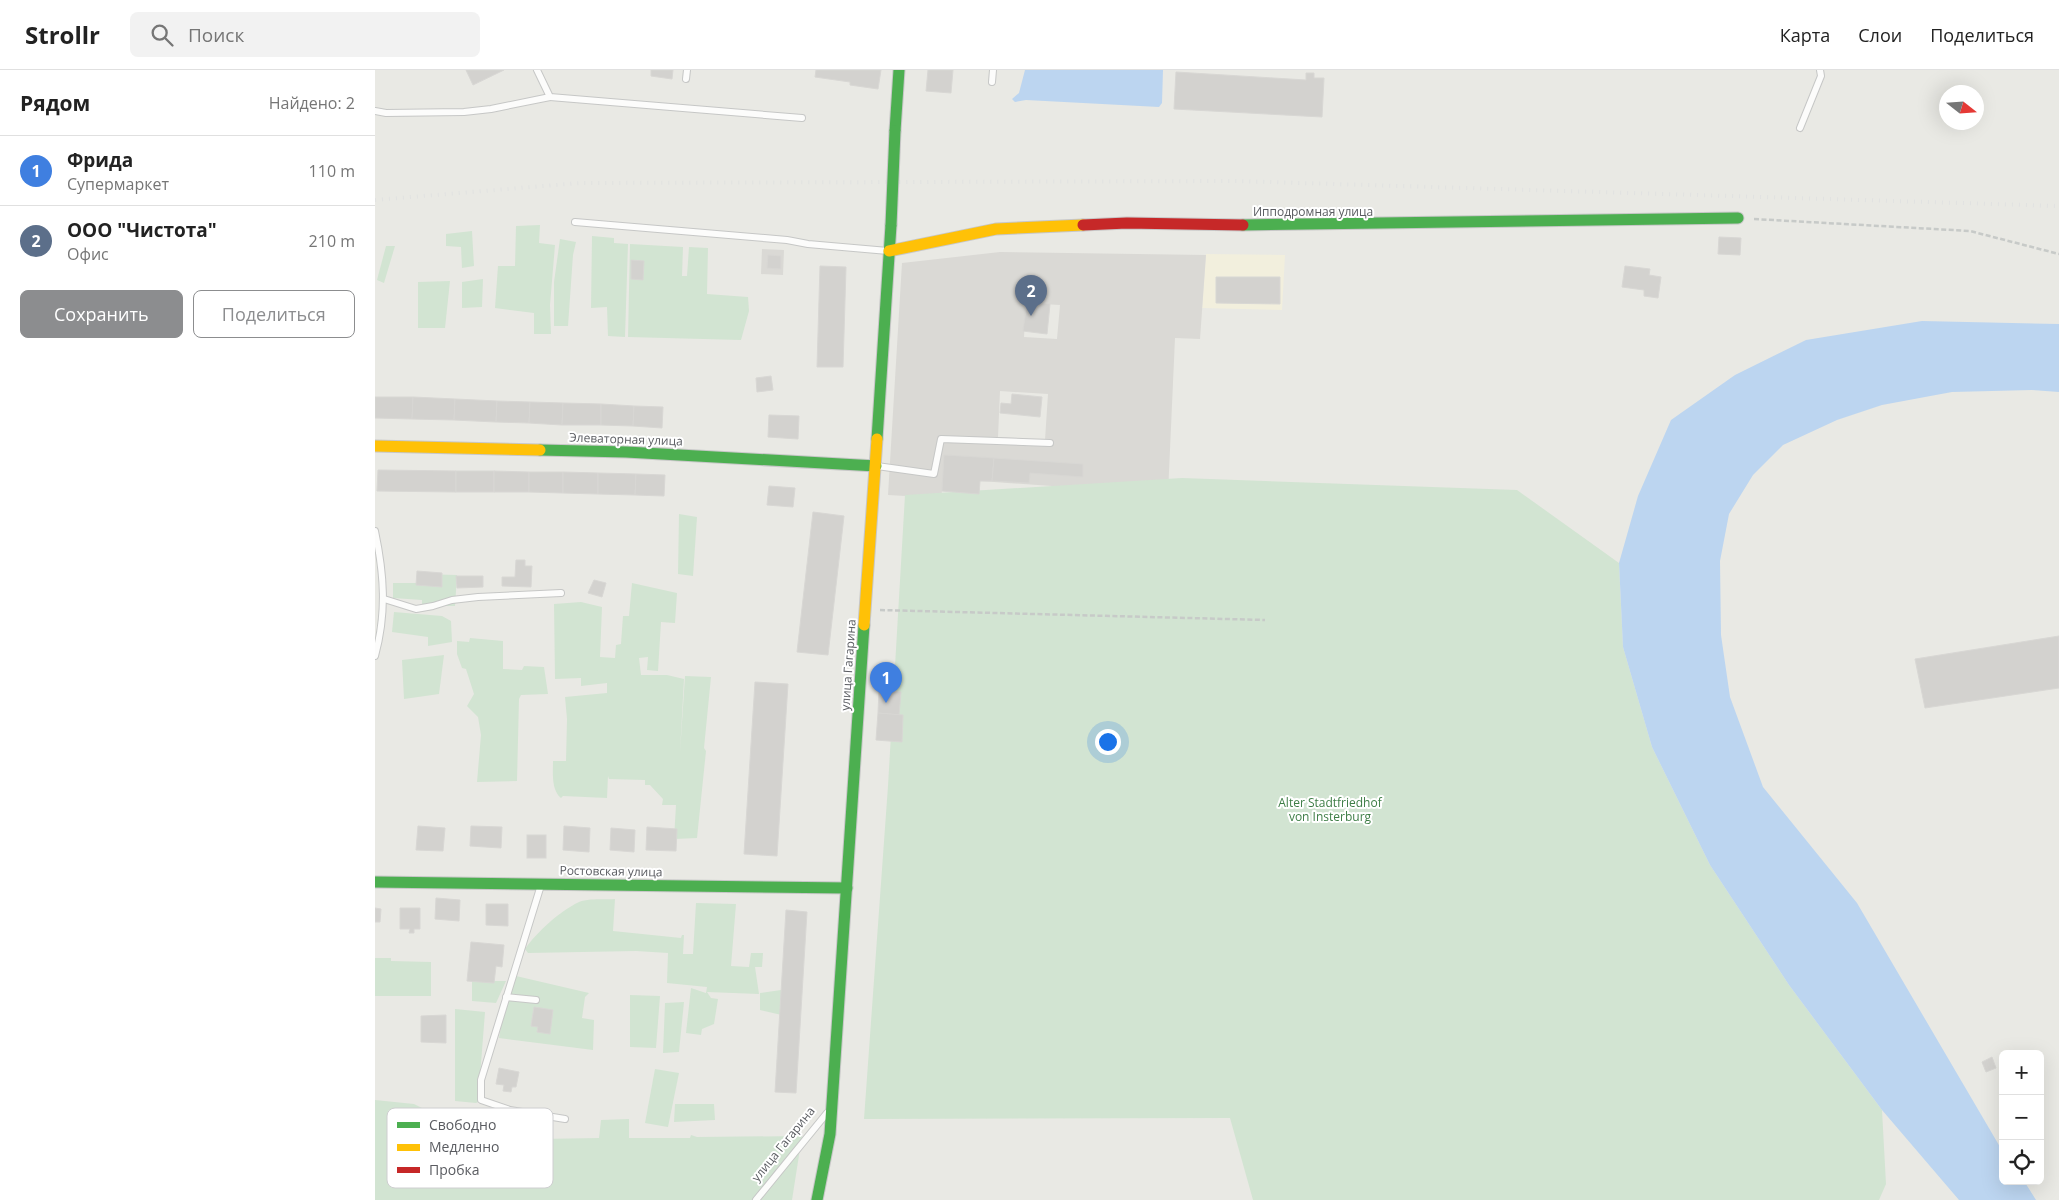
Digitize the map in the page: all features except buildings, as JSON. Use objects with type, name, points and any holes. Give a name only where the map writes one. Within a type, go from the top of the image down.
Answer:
[{"type":"street","name":"улица Гагарина","points":[[817,1200],[830,1134],[876,466],[899,70]]},
{"type":"street","name":"Ипподромная улица","points":[[889,251],[996,229],[1127,223],[1282,226],[1738,218]]},
{"type":"street","name":"Элеваторная улица","points":[[375,446],[626,452],[876,466]]},
{"type":"street","name":"Ростовская улица","points":[[375,882],[847,888]]},
{"type":"lane","points":[[537,70],[550,97]]},
{"type":"lane","points":[[686,79],[687,70]]},
{"type":"lane","points":[[992,82],[993,70]]},
{"type":"lane","points":[[1800,128],[1821,76],[1820,70]]},
{"type":"lane","points":[[375,111],[386,113],[491,110],[550,97],[802,118]]},
{"type":"lane","points":[[575,222],[787,240],[808,244],[889,251]]},
{"type":"lane","points":[[876,466],[934,474],[941,439],[1051,443]]},
{"type":"lane","points":[[375,531],[382,566],[384,599],[375,656]]},
{"type":"lane","points":[[384,599],[415,609],[452,600],[478,597],[561,593]]},
{"type":"lane","points":[[504,1108],[481,1100],[481,1080],[541,884]]},
{"type":"lane","points":[[506,997],[536,1000]]},
{"type":"lane","name":"улица Гагарина","points":[[756,1200],[832,1106]]},
{"type":"lane","points":[[553,1117],[565,1119]]},
{"type":"path","points":[[1738,218],[1970,231],[2059,254]]},
{"type":"path","points":[[866,609],[1265,620]]},
{"type":"shaded area","points":[[762,249],[784,250],[783,275],[761,274]]},
{"type":"shaded area","points":[[1000,252],[1206,255],[1200,339],[1175,338],[1168,494],[980,481],[979,494],[942,491],[941,498],[888,495],[902,263]],"holes":[[[1026,303],[1060,305],[1057,339],[1024,337]],[[1000,391],[1048,394],[1045,440],[998,437]]]},
{"type":"shaded area","points":[[1206,254],[1285,255],[1282,310],[1202,308]]},
{"type":"green space","points":[[540,225],[539,243],[555,245],[550,305],[551,334],[534,334],[534,313],[495,308],[498,266],[515,266],[516,226]]},
{"type":"green space","points":[[472,231],[474,266],[462,268],[461,247],[446,246],[446,234]]},
{"type":"green space","points":[[592,236],[614,238],[614,243],[628,244],[625,337],[608,336],[607,307],[591,308]]},
{"type":"green space","points":[[560,239],[576,242],[573,255],[568,326],[554,326],[554,282]]},
{"type":"green space","points":[[630,244],[683,247],[682,276],[687,276],[689,247],[708,248],[707,294],[748,297],[749,311],[741,340],[628,337]]},
{"type":"green space","points":[[386,246],[395,246],[384,283],[377,280]]},
{"type":"green space","points":[[483,279],[482,307],[462,308],[462,282]]},
{"type":"green space","points":[[450,281],[445,328],[418,328],[418,282]]},
{"type":"green space","name":"Alter Stadtfriedhof von Insterburg","points":[[1182,478],[1517,490],[1619,563],[1623,647],[1652,747],[1710,865],[1789,985],[1882,1110],[1886,1184],[1879,1200],[1253,1200],[1230,1118],[864,1119],[888,786],[905,495]]},
{"type":"green space","points":[[679,514],[697,517],[693,576],[678,574]]},
{"type":"green space","points":[[421,574],[457,575],[455,606],[422,606],[422,600],[393,598],[393,583],[420,583]]},
{"type":"green space","points":[[632,583],[677,593],[675,623],[661,622],[658,671],[647,670],[648,657],[639,658],[641,675],[667,675],[684,679],[680,753],[685,676],[711,677],[697,838],[674,839],[676,805],[662,805],[663,799],[650,785],[645,785],[645,780],[609,779],[608,776],[607,798],[563,796],[561,798],[554,786],[553,761],[566,761],[567,719],[565,697],[607,693],[607,683],[581,686],[581,678],[555,679],[554,604],[581,602],[602,607],[600,657],[615,658],[616,645],[621,644],[623,616],[629,616]]},
{"type":"green space","points":[[394,612],[442,616],[451,621],[452,642],[428,646],[428,637],[392,632]]},
{"type":"green space","points":[[470,638],[503,641],[503,669],[522,670],[524,666],[544,667],[548,694],[521,695],[519,699],[517,781],[477,782],[481,735],[478,717],[467,706],[474,694],[466,669],[462,668],[457,654],[457,641],[469,642]]},
{"type":"green space","points":[[444,655],[439,694],[404,699],[402,660]]},
{"type":"green space","points":[[615,899],[613,931],[681,938],[684,935],[683,954],[693,954],[696,903],[736,904],[731,966],[749,967],[751,953],[763,953],[762,967],[755,967],[759,994],[707,992],[711,998],[718,999],[714,1024],[702,1029],[701,1035],[686,1033],[691,988],[706,993],[707,987],[667,983],[668,953],[636,951],[528,953],[525,949],[549,922],[579,902]]},
{"type":"green space","points":[[375,958],[391,958],[391,961],[431,962],[431,996],[375,996]]},
{"type":"green space","points":[[516,976],[589,993],[585,997],[582,1018],[594,1020],[593,1050],[499,1038],[504,1009]]},
{"type":"green space","points":[[472,981],[506,981],[496,1003],[472,1001]]},
{"type":"green space","points":[[788,989],[786,1016],[760,1010],[760,993]]},
{"type":"green space","points":[[630,995],[660,996],[656,1048],[630,1047]]},
{"type":"green space","points":[[684,1002],[679,1052],[663,1053],[665,1003]]},
{"type":"green space","points":[[455,1009],[485,1012],[478,1102],[476,1103],[455,1101]]},
{"type":"green space","points":[[655,1069],[679,1073],[668,1127],[645,1123]]},
{"type":"green space","points":[[375,1100],[414,1104],[422,1108],[387,1108],[387,1188],[553,1188],[553,1139],[599,1138],[601,1120],[629,1119],[629,1138],[690,1138],[691,1135],[697,1137],[802,1136],[792,1200],[375,1200]]},
{"type":"green space","points":[[675,1104],[714,1104],[715,1120],[674,1122]]},
{"type":"water","points":[[1025,70],[1163,70],[1162,103],[1159,107],[1026,100],[1015,102],[1012,99],[1019,93]]},
{"type":"water","points":[[1922,321],[2059,324],[2059,392],[2032,390],[1952,392],[1882,405],[1837,420],[1783,445],[1753,475],[1729,514],[1720,561],[1721,635],[1730,697],[1763,787],[1857,903],[1999,1145],[1999,1185],[2027,1185],[2036,1200],[1959,1200],[1882,1110],[1789,985],[1710,865],[1652,747],[1623,647],[1619,563],[1638,496],[1671,420],[1735,375],[1806,340]]},
{"type":"railway","points":[[375,200],[580,183],[1235,181],[2059,206]]},
{"type":"traffic: fast","points":[[895,131],[899,70]]},
{"type":"traffic: fast","points":[[891,225],[895,131]]},
{"type":"traffic: fast","points":[[1243,225],[1738,218]]},
{"type":"traffic: fast","points":[[877,439],[891,225]]},
{"type":"traffic: fast","points":[[540,450],[626,452],[876,466]]},
{"type":"traffic: fast","points":[[817,1200],[830,1134],[864,625]]},
{"type":"traffic: fast","points":[[375,882],[847,888]]},
{"type":"traffic: slow","points":[[889,251],[996,229],[1083,225]]},
{"type":"traffic: slow","points":[[864,625],[877,439]]},
{"type":"traffic: slow","points":[[375,446],[540,450]]},
{"type":"traffic: jam","points":[[1083,225],[1127,223],[1243,225]]},
{"type":"place","name":"ООО \"Чистота\"","points":[[1031,316]]},
{"type":"place","name":"Фрида","points":[[886,703]]}]
